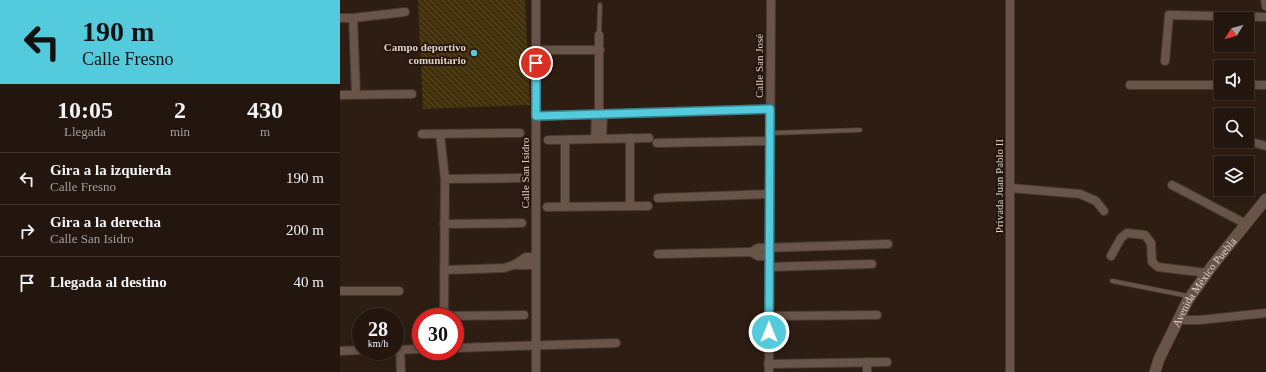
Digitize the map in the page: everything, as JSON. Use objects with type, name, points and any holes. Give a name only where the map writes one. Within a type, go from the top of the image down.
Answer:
[{"type":"main road","name":"Avenida México Puebla","points":[[1155,372],[1189,298],[1207,272],[1266,199]]},
{"type":"street","name":"Calle San Isidro","points":[[536,0],[536,372]]},
{"type":"street","name":"Calle San José","points":[[768,368],[771,0]]},
{"type":"street","name":"Privada Juan Pablo II","points":[[1010,0],[1010,372]]},
{"type":"street","points":[[1265,0],[1266,6]]},
{"type":"street","points":[[340,18],[405,12]]},
{"type":"street","points":[[1165,61],[1169,15],[1266,17]]},
{"type":"street","points":[[353,18],[356,94]]},
{"type":"street","points":[[598,139],[599,35]]},
{"type":"street","points":[[536,50],[600,50]]},
{"type":"street","points":[[1254,85],[1266,84]]},
{"type":"street","points":[[1130,85],[1214,85]]},
{"type":"street","points":[[340,95],[412,94]]},
{"type":"street","points":[[536,116],[770,109]]},
{"type":"street","points":[[422,134],[520,132]]},
{"type":"street","points":[[440,134],[445,178],[444,308]]},
{"type":"street","points":[[658,143],[770,136]]},
{"type":"street","points":[[630,138],[630,206]]},
{"type":"street","points":[[548,140],[649,138]]},
{"type":"street","points":[[565,140],[565,207]]},
{"type":"street","points":[[1254,143],[1266,146]]},
{"type":"street","points":[[445,178],[521,178]]},
{"type":"street","points":[[1172,185],[1246,224]]},
{"type":"street","points":[[1010,188],[1080,194],[1096,201],[1104,211]]},
{"type":"street","points":[[658,198],[770,194]]},
{"type":"street","points":[[547,207],[648,206]]},
{"type":"street","points":[[444,224],[522,223]]},
{"type":"street","points":[[1111,256],[1121,238],[1127,233],[1145,236],[1152,242],[1152,262],[1158,267],[1207,272]]},
{"type":"street","points":[[658,254],[751,252],[758,256],[769,252],[888,244]]},
{"type":"street","points":[[514,265],[526,257],[536,256]]},
{"type":"street","points":[[769,267],[872,264]]},
{"type":"street","points":[[444,270],[504,268],[514,265],[536,265]]},
{"type":"street","points":[[340,291],[399,291]]},
{"type":"street","points":[[1178,320],[1200,320],[1266,314]]},
{"type":"street","points":[[464,316],[524,315]]},
{"type":"street","points":[[769,316],[877,315]]},
{"type":"street","points":[[464,348],[616,343]]},
{"type":"street","points":[[340,351],[352,350]]},
{"type":"street","points":[[399,360],[401,372]]},
{"type":"street","points":[[867,362],[867,372]]},
{"type":"street","points":[[768,368],[819,363],[887,362]]},
{"type":"street","points":[[819,363],[819,372]]},
{"type":"lane","points":[[599,35],[600,5]]},
{"type":"lane","points":[[770,136],[860,130]]},
{"type":"lane","points":[[1112,281],[1183,295],[1189,298]]},
{"type":"building","name":"Campo deportivo comunitario","points":[[418,0],[525,0],[530,105],[423,109]]},
{"type":"place","name":"Campo deportivo comunitario","points":[[474,53]]},
{"type":"route","points":[[536,63],[536,116],[770,109],[769,332]]}]
